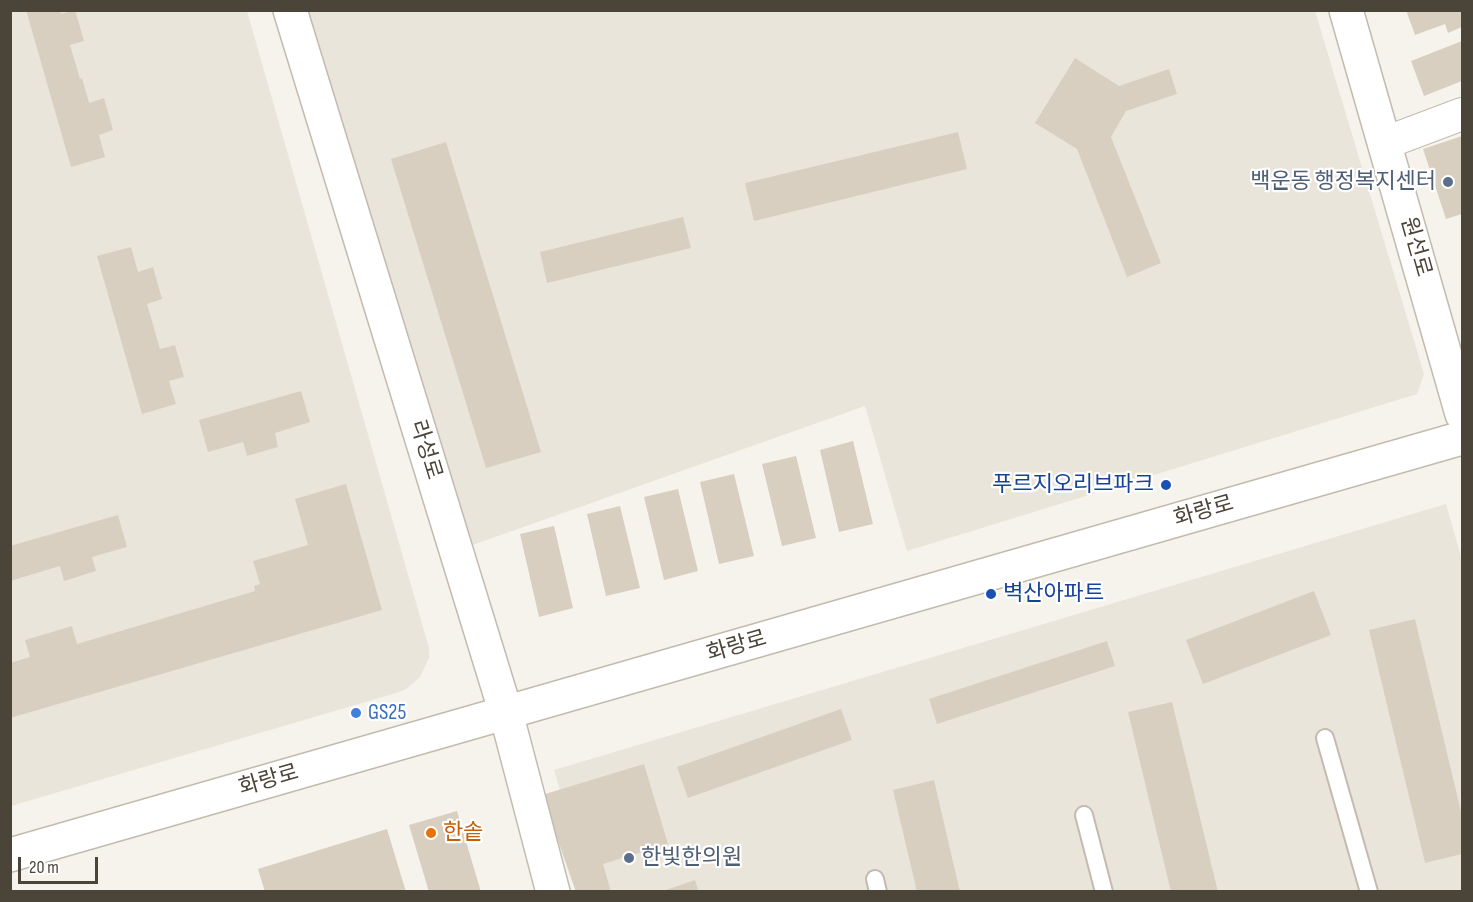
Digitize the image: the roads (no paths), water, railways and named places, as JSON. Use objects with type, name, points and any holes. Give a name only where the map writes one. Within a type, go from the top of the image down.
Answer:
[{"type":"street","name":"라성로","points":[[290,10],[506,713],[553,891]]},
{"type":"street","name":"원선로","points":[[1346,10],[1462,414]]},
{"type":"street","points":[[1385,143],[1462,114]]},
{"type":"street","name":"화랑로","points":[[10,855],[1462,438]]},
{"type":"lane","points":[[1325,738],[1369,891]]},
{"type":"lane","points":[[1084,815],[1104,891]]},
{"type":"place","name":"백운동 행정복지센터","points":[[1448,182]]},
{"type":"place","name":"푸르지오리브파크","points":[[1166,485]]},
{"type":"place","name":"벽산아파트","points":[[991,594]]},
{"type":"place","name":"GS25","points":[[356,713]]},
{"type":"place","name":"한솥","points":[[431,833]]},
{"type":"place","name":"한빛한의원","points":[[629,858]]}]
